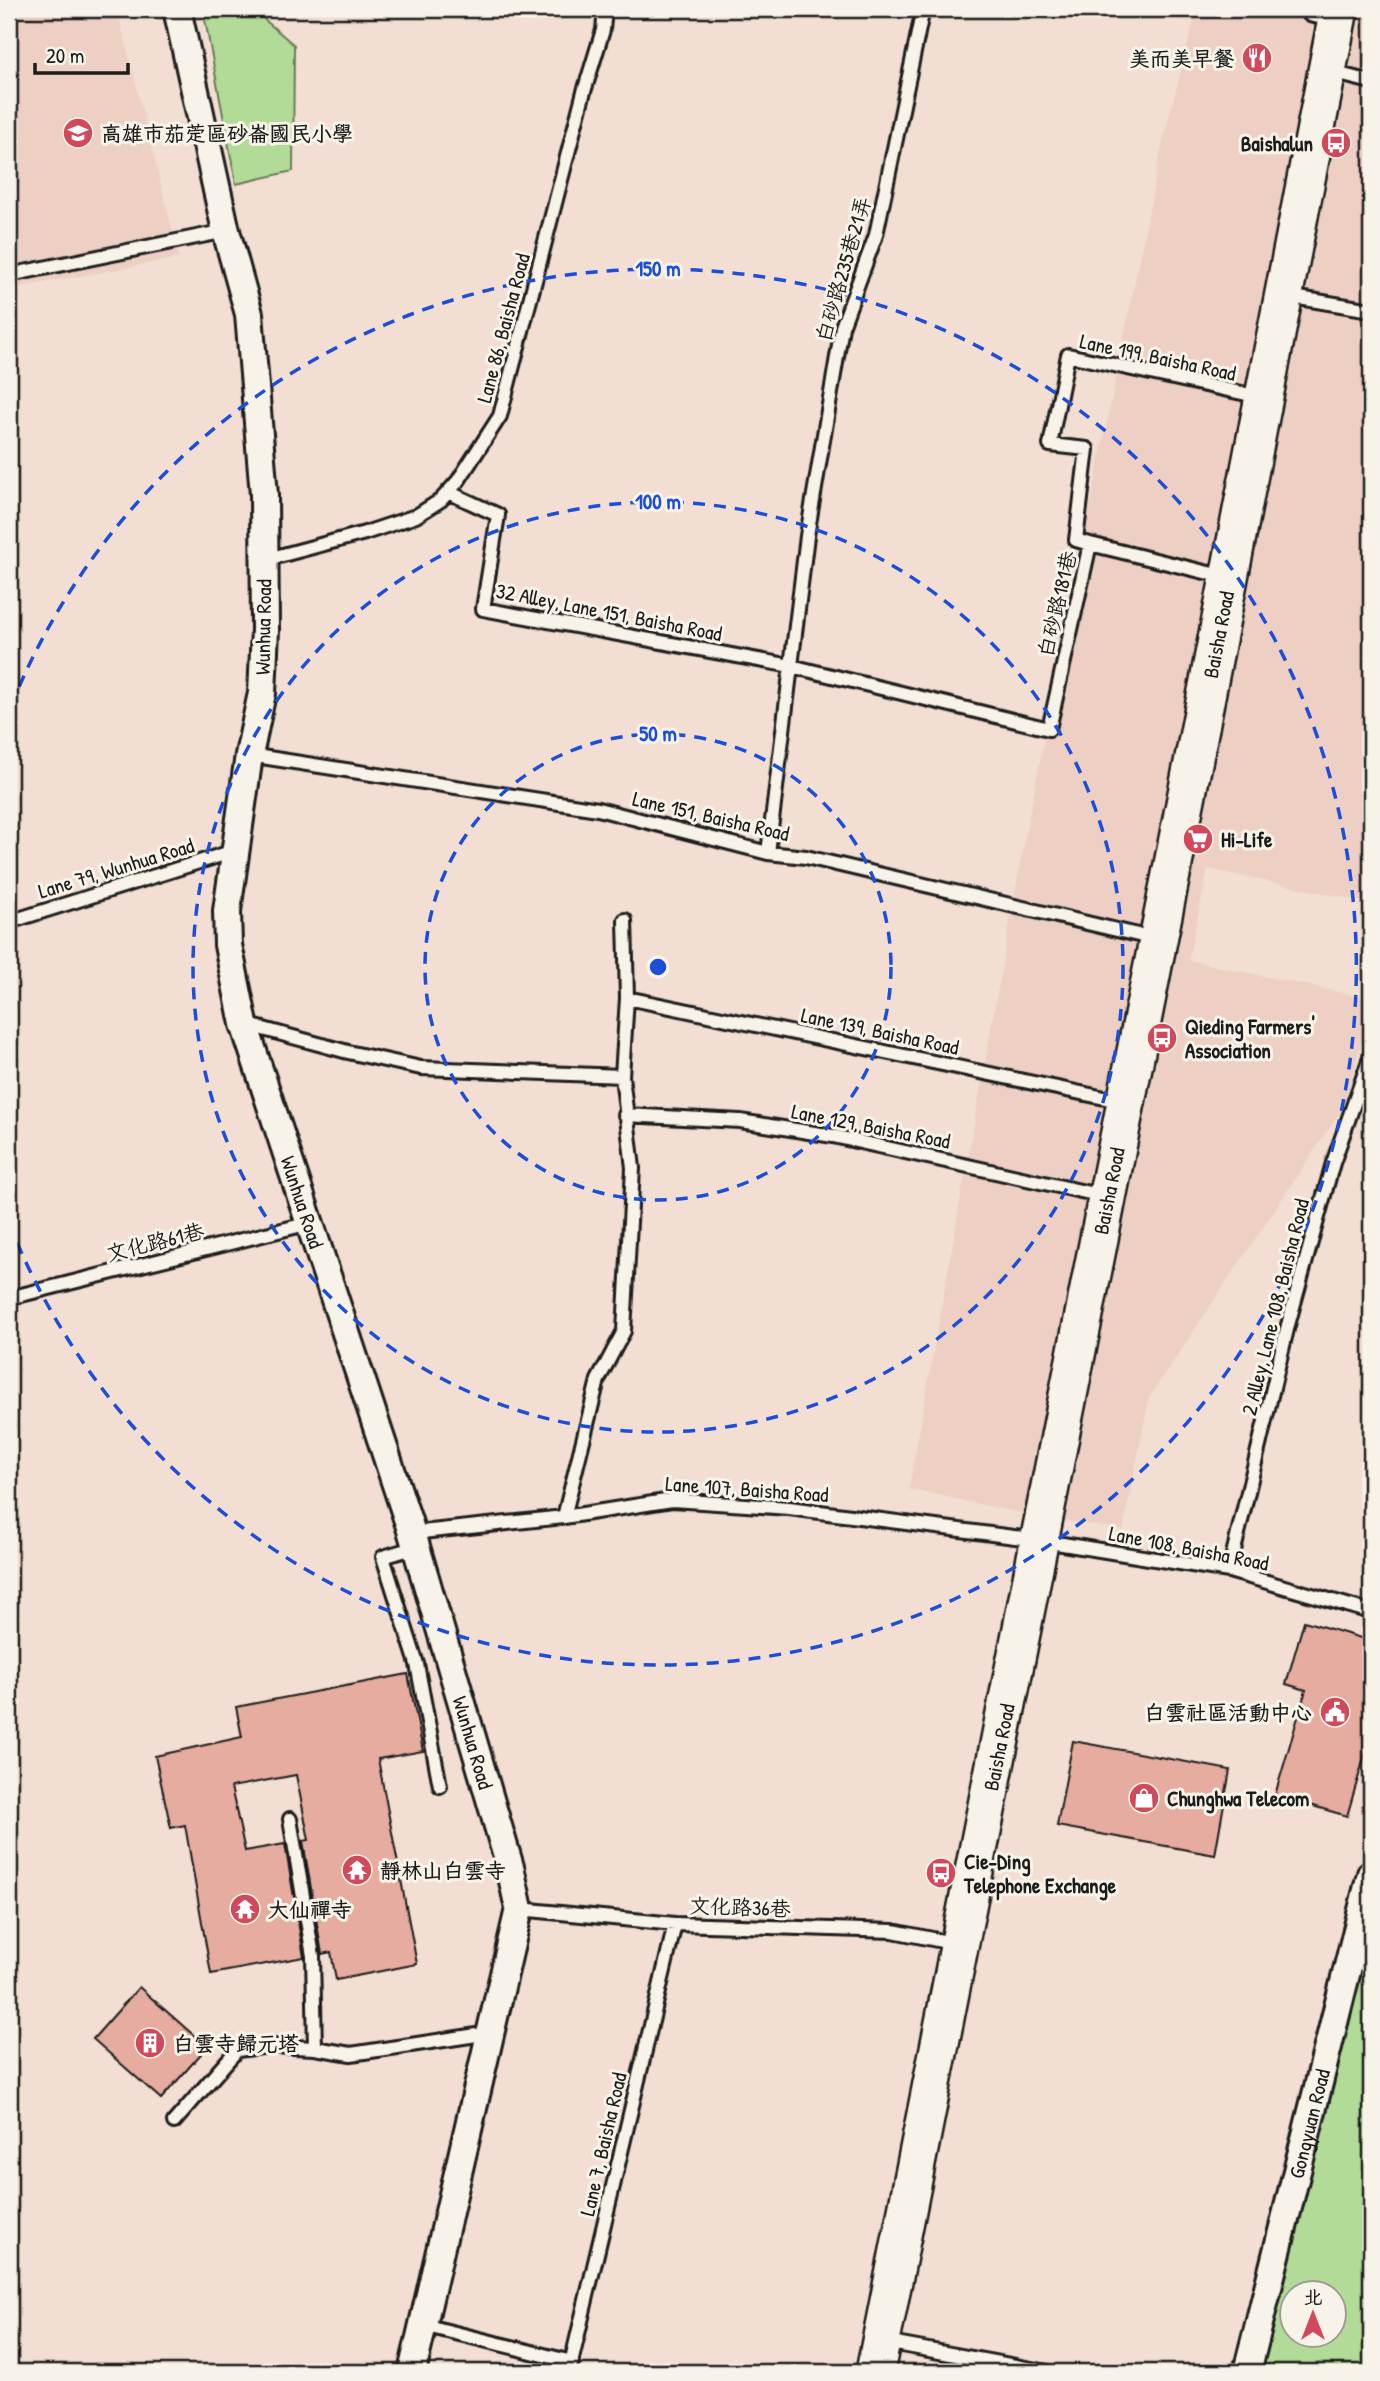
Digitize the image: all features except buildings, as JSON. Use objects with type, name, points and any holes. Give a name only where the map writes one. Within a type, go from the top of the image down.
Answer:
[{"type":"street","name":"Wunhua Road","points":[[177,9],[226,231],[248,314],[264,495],[265,630],[262,693],[234,851],[227,911],[228,945],[244,1024],[414,1540],[510,1867],[519,1909],[412,2372]]},
{"type":"street","name":"Baisha Road","points":[[878,2357],[1264,398],[1327,71],[1331,10]]},
{"type":"street","name":"Gongyuan Road","points":[[1247,2372],[1371,1874]]},
{"type":"lane","name":"Lane 86, Baisha Road","points":[[263,560],[365,533],[416,516],[441,500],[500,416],[583,95],[603,30],[605,9]]},
{"type":"lane","name":"白砂路235巷21弄","points":[[792,666],[807,536],[842,327],[876,235],[923,9]]},
{"type":"lane","points":[[1327,71],[1371,82]]},
{"type":"lane","points":[[9,275],[226,231]]},
{"type":"lane","points":[[1283,295],[1371,310]]},
{"type":"lane","name":"Lane 199, Baisha Road","points":[[1090,544],[1076,540],[1087,449],[1050,445],[1068,355],[1264,398]]},
{"type":"lane","name":"32 Alley, Lane 151, Baisha Road","points":[[447,492],[498,515],[483,609],[792,666],[1049,729]]},
{"type":"lane","name":"白砂路181巷","points":[[1049,729],[1090,544],[1228,578]]},
{"type":"lane","points":[[768,853],[792,666]]},
{"type":"lane","name":"Lane 151, Baisha Road","points":[[249,755],[598,809],[768,853],[806,856],[1158,939]]},
{"type":"lane","name":"Lane 79, Wunhua Road","points":[[9,922],[234,851]]},
{"type":"lane","points":[[564,1517],[598,1380],[624,1331],[633,1168],[622,1076],[627,998],[625,920]]},
{"type":"lane","name":"Lane 139, Baisha Road","points":[[627,998],[1125,1102]]},
{"type":"lane","points":[[244,1024],[421,1068],[622,1076]]},
{"type":"lane","name":"2 Alley, Lane 108, Baisha Road","points":[[1229,1571],[1288,1325],[1332,1163],[1371,1055]]},
{"type":"lane","name":"Lane 129, Baisha Road","points":[[625,1115],[740,1121],[833,1136],[1107,1196]]},
{"type":"lane","name":"文化路61巷","points":[[9,1298],[310,1223]]},
{"type":"lane","name":"Lane 107, Baisha Road","points":[[440,1786],[417,1664],[383,1557],[414,1540],[672,1500],[789,1508],[1038,1540]]},
{"type":"lane","name":"Lane 108, Baisha Road","points":[[1038,1540],[1229,1571],[1371,1612]]},
{"type":"lane","points":[[290,1819],[313,1955],[315,2048]]},
{"type":"lane","name":"文化路36巷","points":[[519,1909],[675,1924],[893,1931],[960,1944]]},
{"type":"lane","name":"Lane 7, Baisha Road","points":[[571,2367],[675,1924]]},
{"type":"lane","points":[[174,2122],[237,2050],[271,2046],[315,2048],[351,2054],[491,2033]]},
{"type":"lane","points":[[423,2325],[571,2367]]},
{"type":"lane","points":[[878,2357],[1048,2372]]},
{"type":"shaded area","name":"高雄市茄萣區砂崙國民小學","points":[[9,9],[117,9],[179,258],[9,289]]},
{"type":"shaded area","points":[[1197,9],[1371,9],[1371,750],[1360,805],[1371,808],[1371,903],[1208,869],[1188,960],[1371,999],[1371,1006],[1344,1106],[1149,1398],[1123,1530],[1026,1514],[909,1489],[1026,832],[1163,140]]},
{"type":"green space","points":[[203,9],[252,9],[294,45],[293,171],[236,184]]},
{"type":"green space","points":[[1371,1924],[1371,2372],[1259,2372],[1278,2296],[1278,2350],[1348,2350],[1348,2280],[1282,2280]]},
{"type":"place","name":"美而美早餐","points":[[1257,58]]},
{"type":"place","name":"高雄市茄萣區砂崙國民小學","points":[[78,133]]},
{"type":"place","name":"Baishalun","points":[[1336,143]]},
{"type":"place","name":"Hi-Life","points":[[1198,839]]},
{"type":"place","name":"Qieding Farmers' Association","points":[[1162,1038]]},
{"type":"place","name":"白雲社區活動中心","points":[[1335,1712]]},
{"type":"place","name":"Chunghwa Telecom","points":[[1144,1798]]},
{"type":"place","name":"靜林山白雲寺","points":[[357,1870]]},
{"type":"place","name":"Cie-Ding Telephone Exchange","points":[[941,1873]]},
{"type":"place","name":"大仙禪寺","points":[[245,1909]]},
{"type":"place","name":"白雲寺歸元塔","points":[[150,2043]]}]
